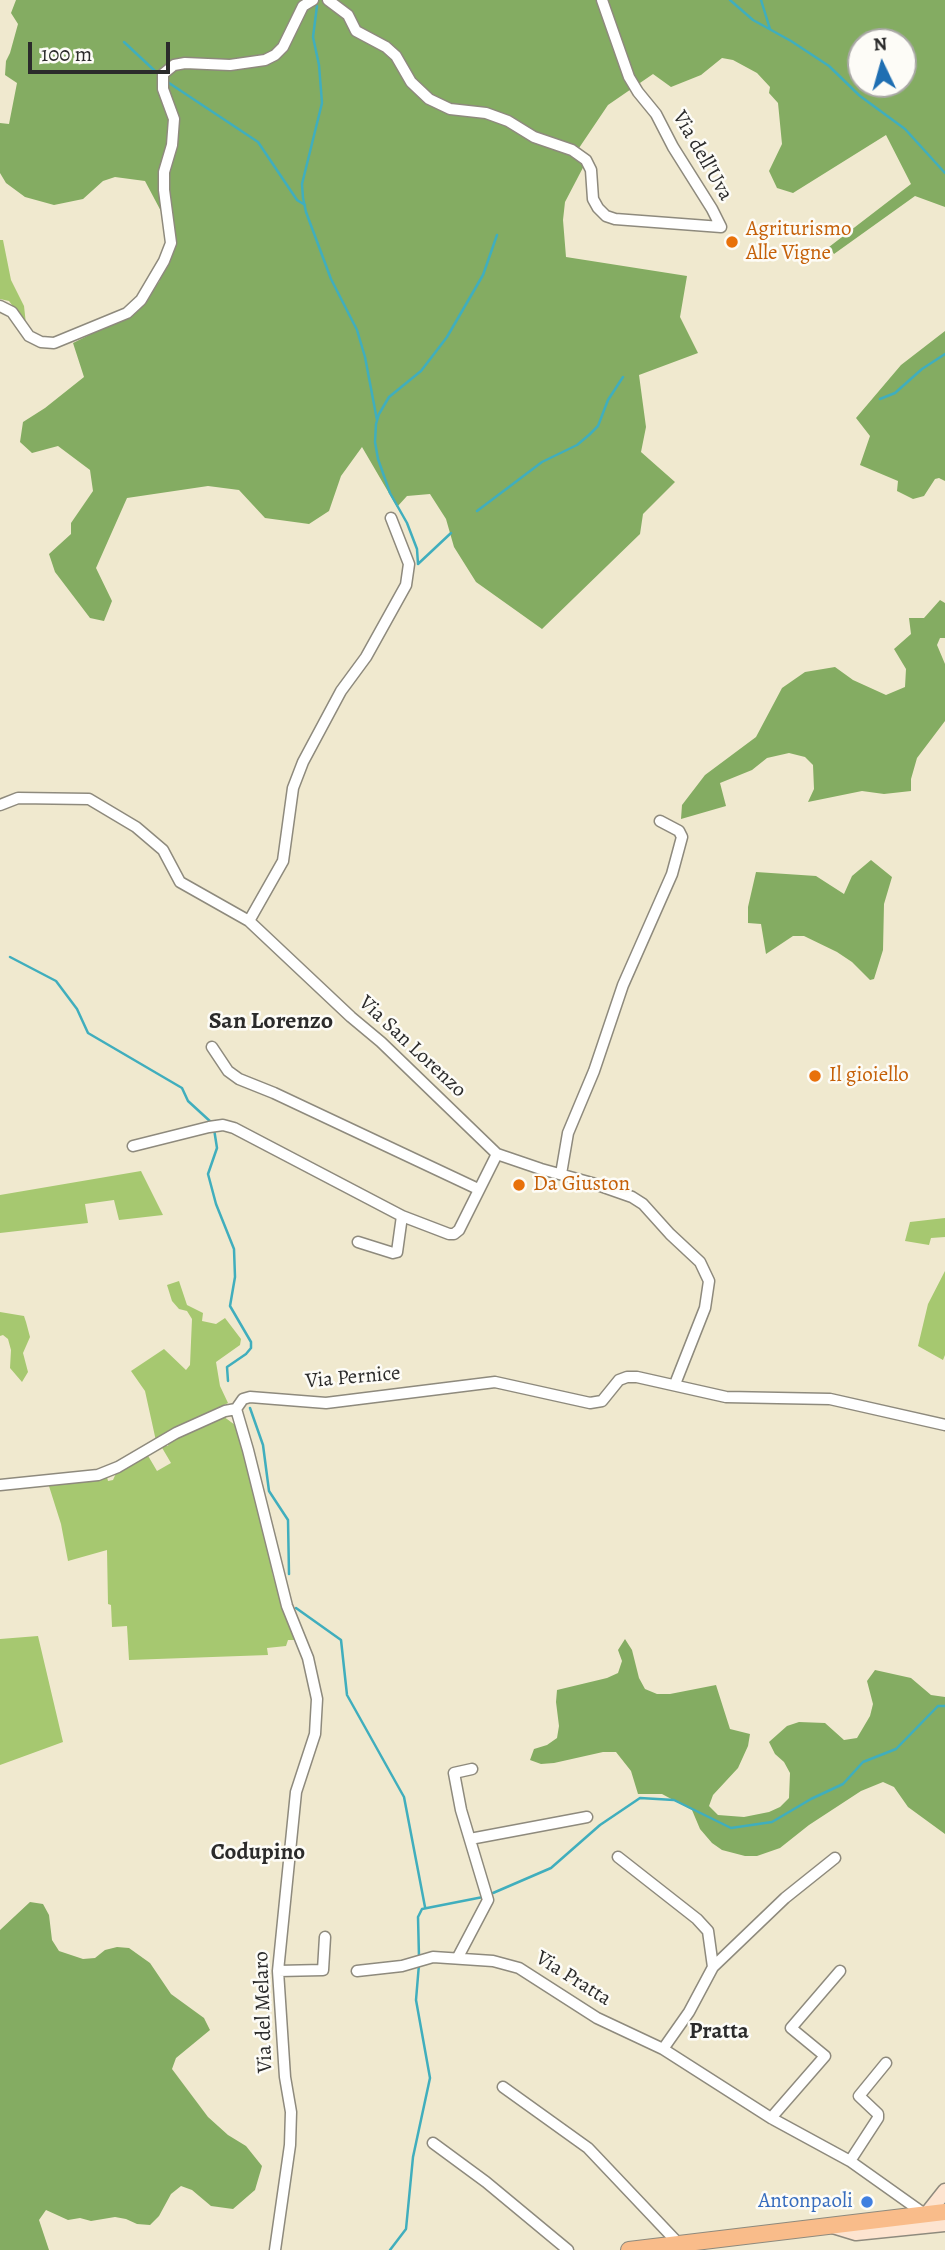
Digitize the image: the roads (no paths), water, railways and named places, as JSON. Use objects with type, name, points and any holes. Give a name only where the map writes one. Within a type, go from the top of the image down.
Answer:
[{"type":"main road","points":[[926,2215],[945,2192]]},
{"type":"main road","points":[[629,2250],[945,2214]]},
{"type":"main road","points":[[833,2225],[856,2233],[945,2224]]},
{"type":"street","points":[[0,306],[12,312],[29,336],[41,342],[65,340],[127,313],[141,299],[164,261],[171,243],[164,172],[172,145],[174,119],[163,89],[163,74],[174,65],[185,63],[230,65],[265,60],[283,47],[303,6],[313,0]]},
{"type":"street","name":"Via dell'Uva","points":[[328,0],[348,15],[356,31],[386,47],[396,56],[411,82],[429,99],[450,109],[486,113],[508,121],[534,137],[572,150],[586,160],[591,170],[593,199],[606,216],[615,219],[721,227],[656,114],[638,93],[629,77],[602,0]]},
{"type":"street","points":[[249,921],[283,861],[293,788],[303,762],[341,691],[366,657],[406,586],[409,564],[391,518]]},
{"type":"street","name":"Via San Lorenzo","points":[[0,805],[18,798],[89,799],[153,840],[163,850],[180,882],[249,921],[381,1042],[497,1154],[632,1197],[643,1205],[700,1262],[709,1281],[709,1296],[675,1384]]},
{"type":"street","points":[[561,1174],[568,1133],[594,1071],[623,985],[672,874],[682,837],[679,831],[660,821]]},
{"type":"street","points":[[212,1047],[228,1071],[239,1079],[478,1189]]},
{"type":"street","points":[[133,1146],[223,1125],[234,1128],[402,1216],[449,1234],[459,1230],[497,1154]]},
{"type":"street","points":[[358,1242],[397,1252],[402,1216]]},
{"type":"street","name":"Via Pernice","points":[[0,1485],[98,1475],[250,1397],[326,1403],[495,1382],[590,1403],[602,1401],[619,1380],[627,1377],[675,1384]]},
{"type":"street","points":[[675,1384],[726,1397],[830,1399],[945,1425]]},
{"type":"street","name":"Via del Melaro","points":[[237,1406],[284,1594],[308,1658],[317,1699],[315,1734],[296,1792],[278,1971],[290,2112],[290,2145],[275,2250]]},
{"type":"street","points":[[458,1957],[488,1900],[461,1810],[454,1773],[472,1769]]},
{"type":"street","points":[[470,1839],[587,1817]]},
{"type":"street","points":[[618,1857],[704,1926],[708,1931],[713,1967]]},
{"type":"street","points":[[663,2049],[689,2012],[713,1967],[785,1898],[835,1858]]},
{"type":"street","points":[[278,1971],[323,1970],[325,1937]]},
{"type":"street","name":"Via Pratta","points":[[357,1970],[412,1964],[430,1957],[493,1961],[519,1968],[597,2018],[663,2049],[771,2118],[850,2161],[926,2215]]},
{"type":"street","points":[[771,2118],[825,2056],[791,2028],[839,1970]]},
{"type":"street","points":[[850,2161],[878,2118],[878,2113],[859,2096],[886,2063]]},
{"type":"street","points":[[503,2087],[587,2148],[679,2244]]},
{"type":"street","points":[[433,2143],[486,2182],[568,2250]]},
{"type":"waterway","points":[[730,0],[753,20],[829,66],[860,96],[905,129],[945,173]]},
{"type":"waterway","points":[[761,0],[770,29]]},
{"type":"waterway","points":[[317,6],[313,37],[319,65],[322,103],[302,184],[303,198],[331,279],[357,330],[377,420]]},
{"type":"waterway","points":[[124,42],[155,71]]},
{"type":"waterway","points":[[166,81],[258,142],[297,200],[305,205]]},
{"type":"waterway","points":[[418,564],[417,549],[407,523],[390,493],[378,459],[376,424],[389,397],[421,371],[447,337],[483,275],[497,235]]},
{"type":"waterway","points":[[880,399],[895,393],[922,369],[945,354]]},
{"type":"waterway","points":[[477,511],[542,462],[577,445],[589,435],[598,426],[608,400],[623,377]]},
{"type":"waterway","points":[[418,564],[451,533]]},
{"type":"waterway","points":[[10,957],[56,981],[77,1009],[88,1033],[182,1088],[188,1101],[212,1123]]},
{"type":"waterway","points":[[214,1129],[217,1148],[208,1174],[216,1204],[234,1249],[235,1277],[230,1306],[251,1342],[251,1348],[246,1354],[227,1367],[228,1381]]},
{"type":"waterway","points":[[250,1408],[263,1445],[269,1491],[288,1520],[289,1574]]},
{"type":"waterway","points":[[296,1608],[341,1640],[347,1695],[404,1797],[425,1907]]},
{"type":"waterway","points":[[493,1893],[551,1868],[600,1825],[640,1798],[674,1800],[731,1828],[772,1822],[843,1784],[863,1762],[896,1749],[938,1706],[945,1706]]},
{"type":"waterway","points":[[419,1957],[418,1917],[422,1909],[483,1897]]},
{"type":"waterway","points":[[390,2250],[406,2229],[413,2157],[430,2078],[416,2000],[419,1964]]},
{"type":"place","name":"Agriturismo Alle Vigne","points":[[732,242]]},
{"type":"place","name":"Il gioiello","points":[[815,1076]]},
{"type":"place","name":"Da Giuston","points":[[519,1185]]},
{"type":"place","name":"Antonpaoli","points":[[867,2202]]},
{"type":"district","name":"San Lorenzo","points":[[271,1022]]},
{"type":"district","name":"Codupino","points":[[258,1853]]},
{"type":"district","name":"Pratta","points":[[719,2032]]}]
